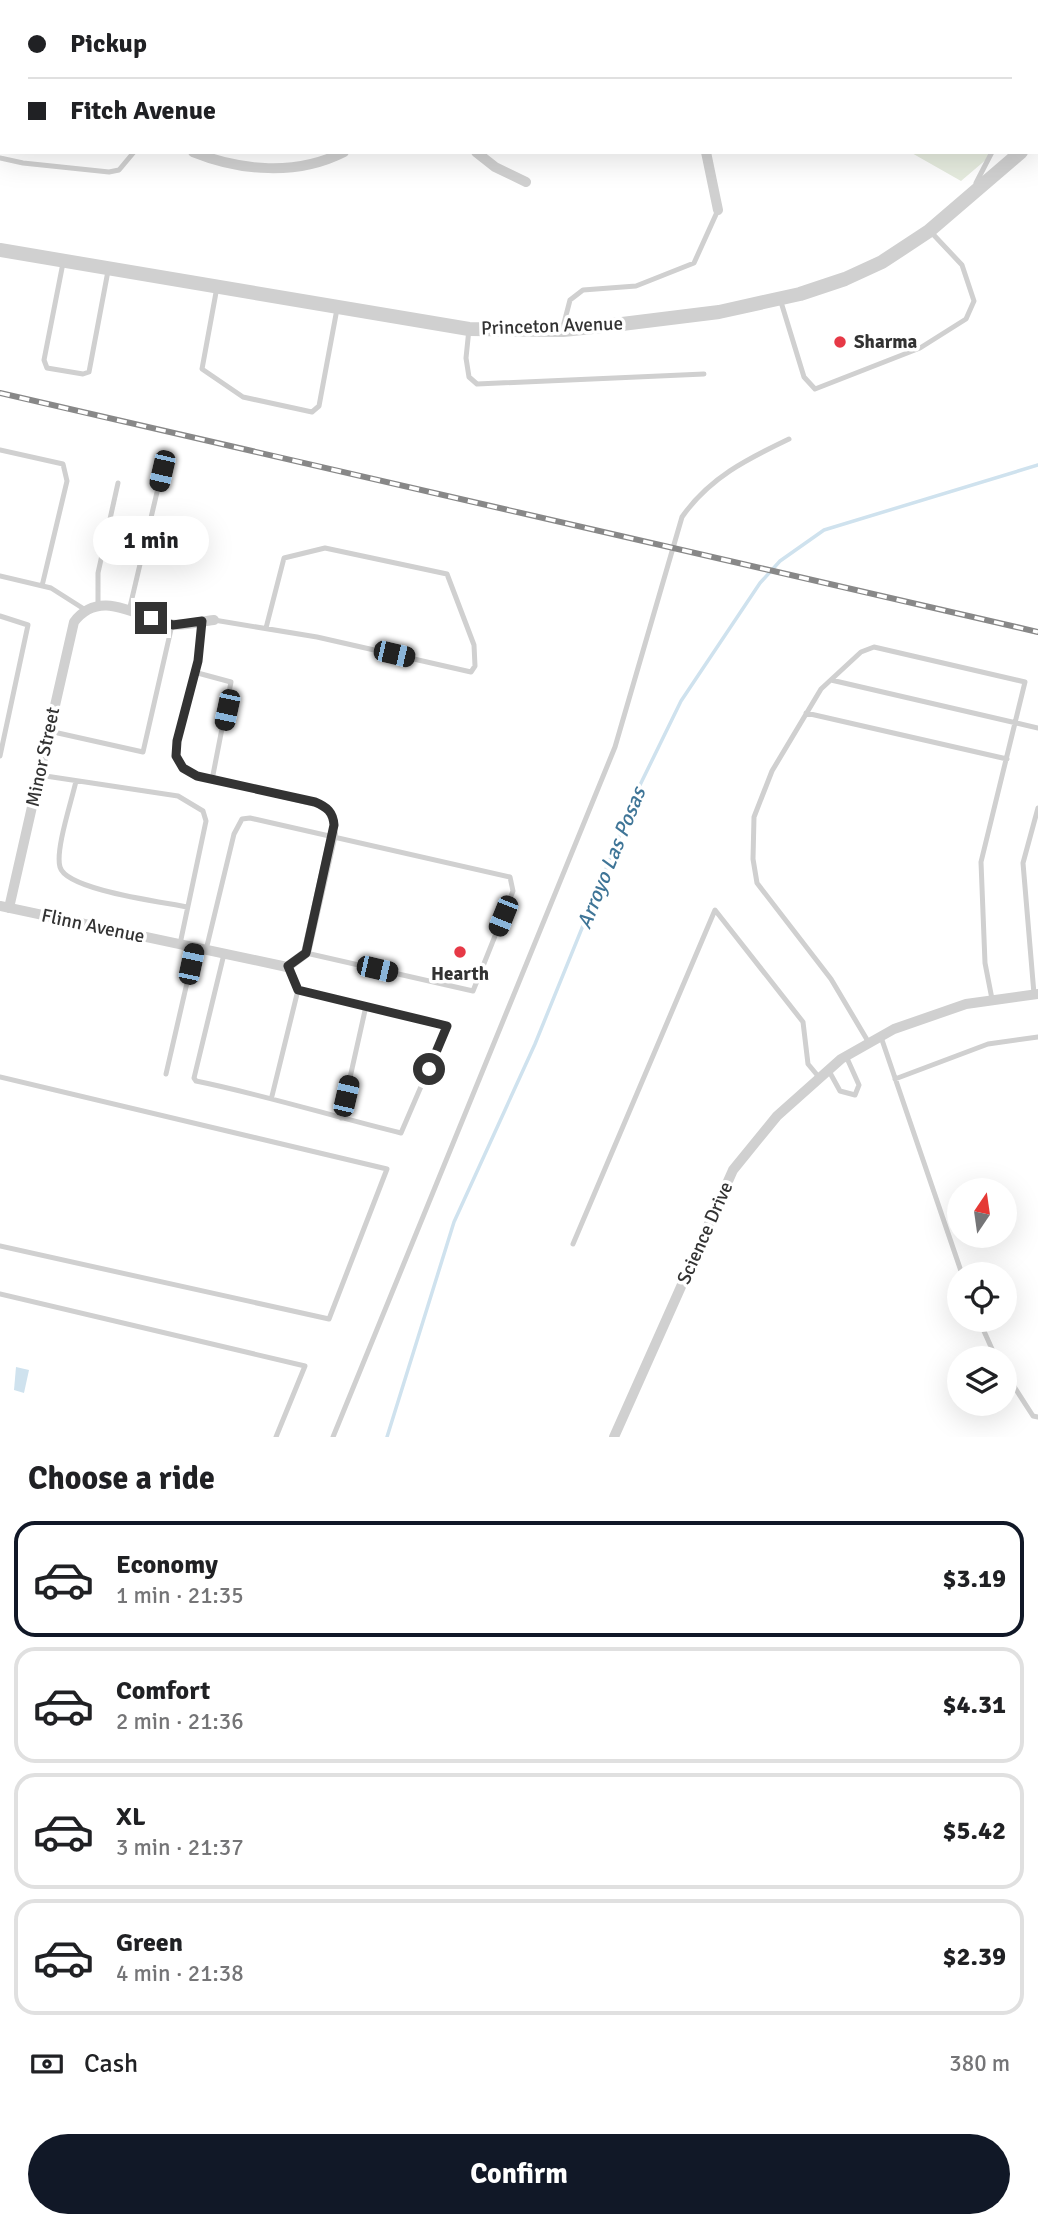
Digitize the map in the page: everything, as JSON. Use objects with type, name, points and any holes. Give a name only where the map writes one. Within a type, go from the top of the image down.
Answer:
[{"type":"street","points":[[199,154],[231,164],[275,168],[320,161],[339,154]]},
{"type":"street","points":[[479,154],[495,167],[526,182]]},
{"type":"street","points":[[706,154],[718,209]]},
{"type":"street","name":"Princeton Avenue","points":[[0,250],[337,309],[469,329],[563,330],[719,312],[780,299],[845,278],[882,262],[929,231],[1019,154]]},
{"type":"street","points":[[84,609],[98,605],[129,611],[173,625],[214,620]]},
{"type":"street","name":"Minor Street","points":[[5,907],[39,775],[69,636],[84,609]]},
{"type":"street","points":[[288,966],[306,953],[332,836]]},
{"type":"street","name":"Flinn Avenue","points":[[5,907],[288,966]]},
{"type":"street","name":"Science Drive","points":[[614,1437],[733,1170],[777,1116],[818,1076],[846,1056],[881,1037],[934,1013],[992,999],[1036,994]]},
{"type":"lane","points":[[0,158],[109,172],[119,170],[132,154]]},
{"type":"lane","points":[[969,197],[991,154]]},
{"type":"lane","points":[[563,330],[570,300],[583,290],[636,286],[694,263],[718,209]]},
{"type":"lane","points":[[780,299],[804,377],[815,389],[920,348],[966,319],[974,301],[962,265],[929,231]]},
{"type":"lane","points":[[64,260],[44,359],[47,368],[83,374],[89,372],[109,268]]},
{"type":"lane","points":[[217,287],[202,369],[243,397],[312,412],[318,406],[337,309]]},
{"type":"lane","points":[[469,329],[466,358],[469,377],[477,384],[704,374]]},
{"type":"lane","points":[[333,1437],[615,747],[656,616],[682,517],[696,496],[714,481],[741,462],[789,439]]},
{"type":"lane","points":[[0,450],[63,464],[67,481],[42,586]]},
{"type":"lane","points":[[129,611],[162,471]]},
{"type":"lane","points":[[98,605],[99,573],[118,483]]},
{"type":"lane","points":[[214,620],[266,628],[471,672],[475,666],[474,645],[447,574],[325,548],[284,558],[266,628]]},
{"type":"lane","points":[[0,576],[51,588],[84,609]]},
{"type":"lane","points":[[0,616],[29,625],[0,756]]},
{"type":"lane","points":[[202,621],[194,672],[177,741],[176,756],[183,768],[212,780],[326,807],[333,817],[332,836]]},
{"type":"lane","points":[[48,732],[143,752],[173,625]]},
{"type":"lane","points":[[869,1043],[831,979],[757,883],[753,859],[754,817],[772,771],[821,690],[861,652],[874,647],[1025,682],[981,862],[984,950],[992,999]]},
{"type":"lane","points":[[194,672],[231,682],[212,780]]},
{"type":"lane","points":[[831,680],[1038,728]]},
{"type":"lane","points":[[807,713],[1007,759]]},
{"type":"lane","points":[[39,775],[114,784],[178,796],[203,811],[206,821],[180,944]]},
{"type":"lane","points":[[76,781],[60,853],[59,866],[66,878],[88,886],[187,907]]},
{"type":"lane","points":[[1036,994],[1023,863],[1038,808]]},
{"type":"lane","points":[[206,950],[234,834],[242,819],[250,818],[510,877],[513,891],[473,991],[306,953]]},
{"type":"lane","points":[[573,1244],[715,911],[803,1022],[808,1064],[818,1076]]},
{"type":"lane","points":[[166,1074],[195,948]]},
{"type":"lane","points":[[224,954],[194,1078],[196,1081],[272,1096],[292,1107],[401,1133],[447,1026],[298,990]]},
{"type":"lane","points":[[272,1096],[298,990],[288,966]]},
{"type":"lane","points":[[341,1118],[366,1006]]},
{"type":"lane","points":[[881,1037],[958,1262]]},
{"type":"lane","points":[[895,1079],[988,1044],[1038,1037]]},
{"type":"lane","points":[[828,1069],[840,1091],[855,1095],[859,1085],[846,1056]]},
{"type":"lane","points":[[0,1077],[387,1169],[329,1319],[0,1246]]},
{"type":"lane","points":[[0,1294],[305,1366],[276,1437]]},
{"type":"lane","points":[[1017,1391],[1033,1416],[1038,1417]]},
{"type":"shaded area","points":[[914,154],[993,154],[961,181]]},
{"type":"water","points":[[16,1367],[29,1370],[24,1393],[14,1390]]},
{"type":"waterway","name":"Arroyo Las Posas","points":[[387,1437],[454,1222],[535,1044],[640,785],[681,701],[760,583],[780,561],[824,530],[1038,465]]},
{"type":"railway","points":[[0,393],[1038,632]]},
{"type":"place","name":"Sharma","points":[[840,342]]},
{"type":"place","name":"Hearth","points":[[460,952]]},
{"type":"route","points":[[151,618],[173,625],[202,621],[198,661],[177,741],[176,756],[183,768],[197,776],[224,783],[315,802],[326,807],[333,817],[334,825],[306,953],[288,966],[298,990],[447,1026],[429,1069]]}]
